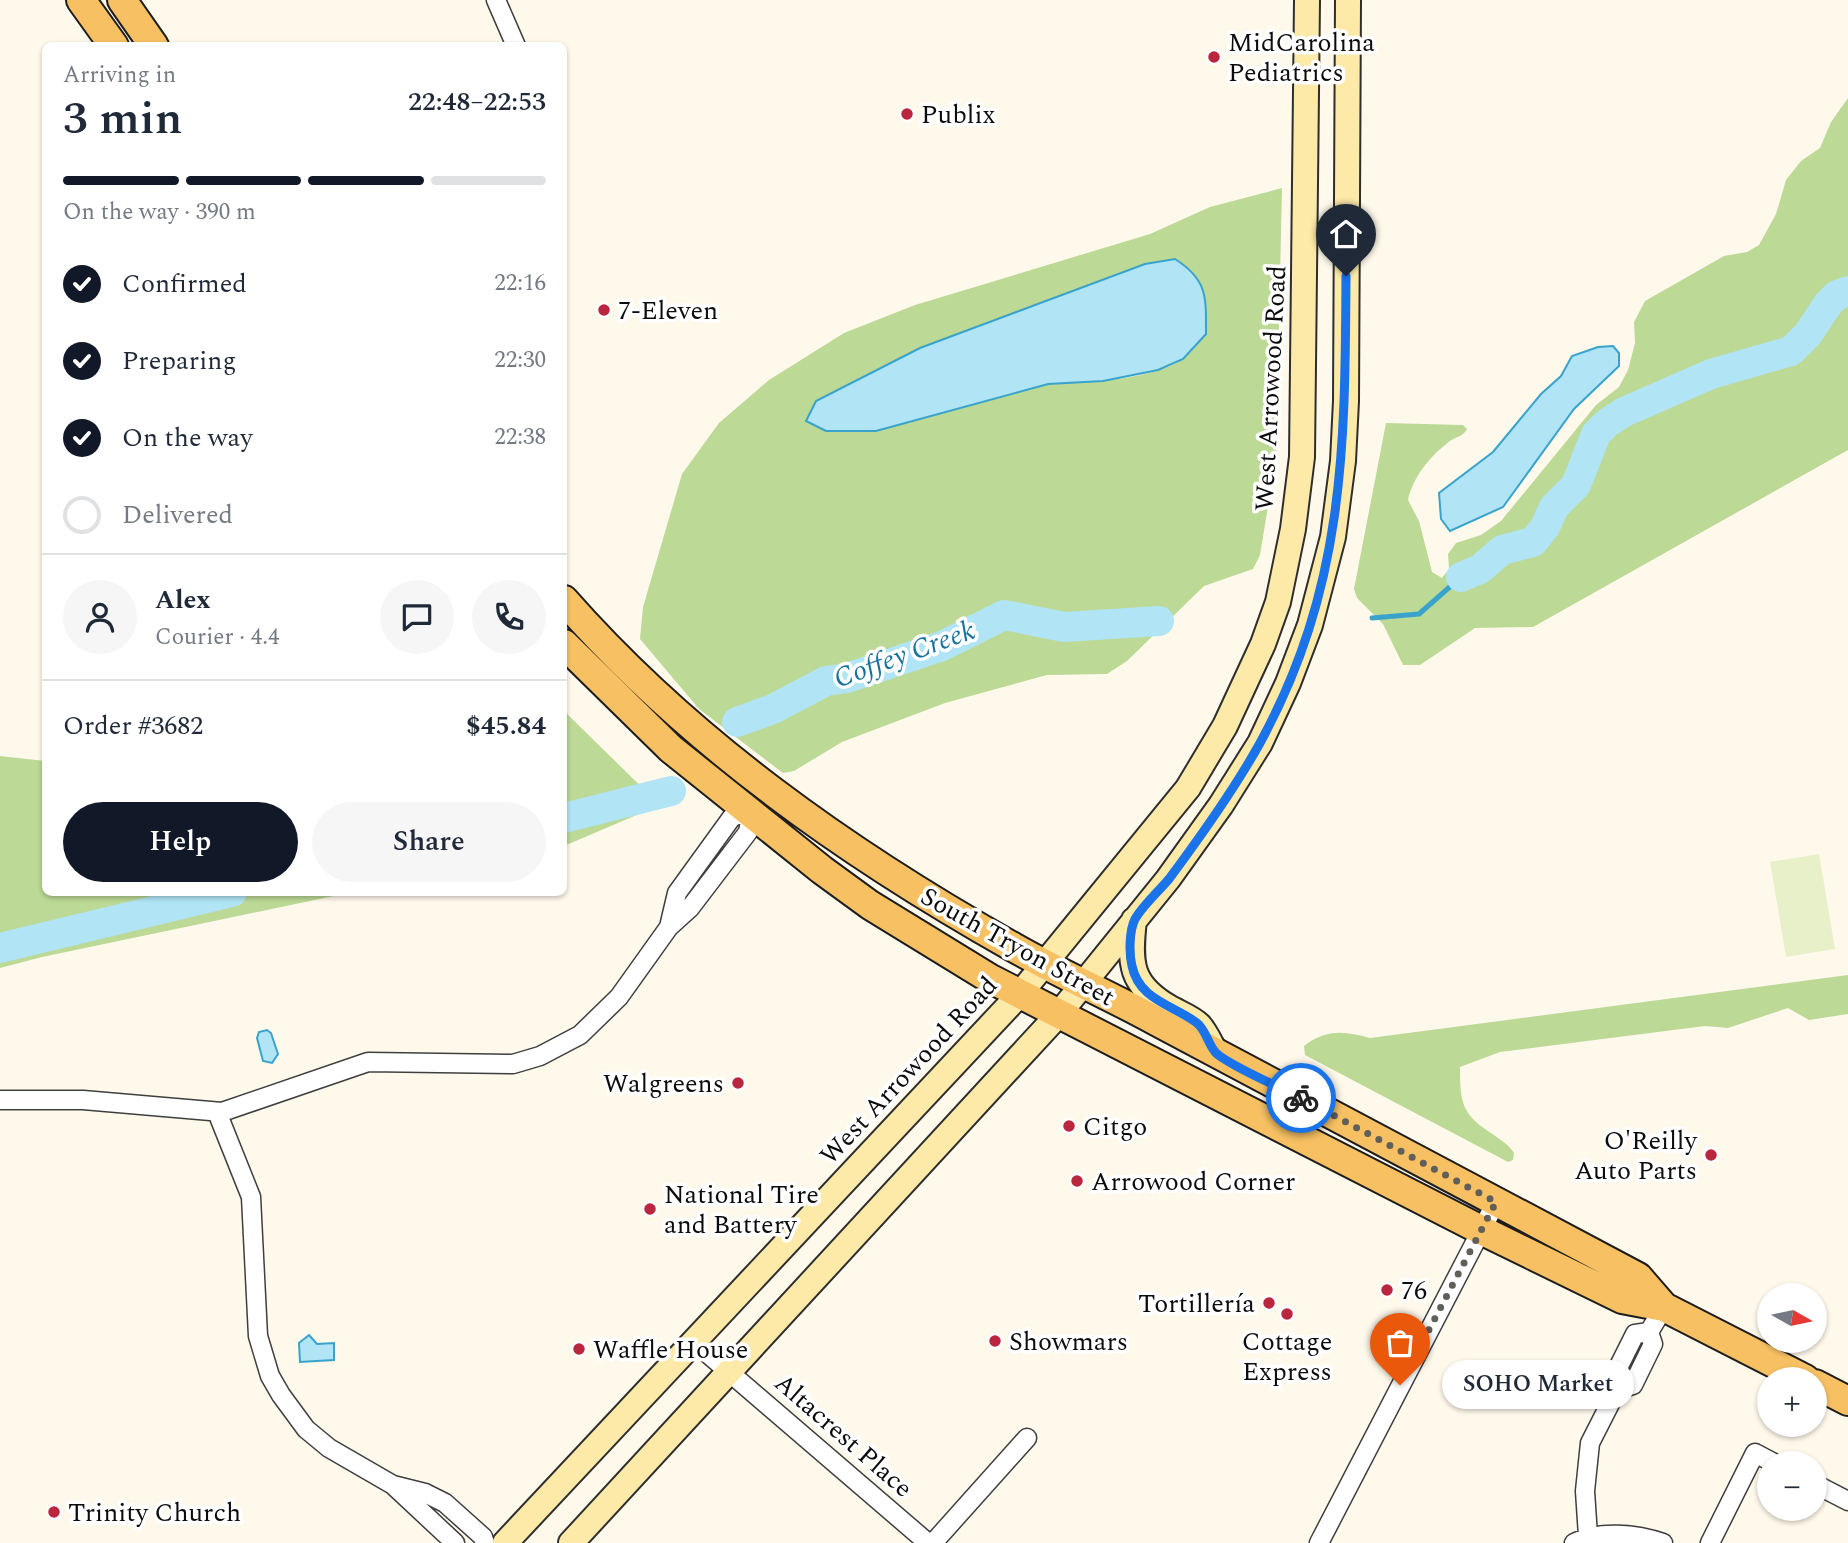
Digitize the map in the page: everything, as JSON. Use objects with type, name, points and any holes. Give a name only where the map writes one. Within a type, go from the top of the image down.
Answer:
[{"type":"main road","points":[[82,0],[111,42]]},
{"type":"main road","points":[[122,0],[151,42]]},
{"type":"main road","name":"West Arrowood Road","points":[[505,1543],[1019,995],[1188,788],[1251,675],[1278,601],[1293,529],[1304,411],[1307,0]]},
{"type":"main road","points":[[571,1543],[1058,1015],[1176,869],[1259,743],[1300,656],[1334,537],[1346,401],[1348,0]]},
{"type":"main road","name":"South Tryon Street","points":[[567,603],[603,645],[704,739],[781,797],[902,881],[1044,964],[1638,1277],[1664,1307]]},
{"type":"main road","name":"South Tryon Street","points":[[567,648],[671,749],[861,898],[1019,995],[1622,1299],[1664,1307],[1782,1367]]},
{"type":"main road","points":[[1134,920],[1130,948],[1132,966],[1138,982],[1152,998],[1199,1025],[1216,1053]]},
{"type":"main road","points":[[1827,1390],[1848,1401]]},
{"type":"street","points":[[496,0],[514,42]]},
{"type":"street","points":[[0,1100],[83,1100],[217,1112],[240,1108],[347,1067],[368,1062],[513,1064],[540,1056],[580,1035],[604,1014],[639,973],[669,927],[677,893],[732,817],[752,811]]},
{"type":"street","points":[[217,1112],[251,1197],[254,1301],[258,1336],[270,1376],[306,1429],[345,1458],[393,1485],[455,1543]]},
{"type":"street","points":[[1319,1543],[1496,1202]]},
{"type":"street","points":[[1663,1543],[1644,1536],[1581,1539],[1590,1443],[1617,1390],[1633,1385],[1653,1344],[1649,1332],[1664,1307]]},
{"type":"street","name":"Altacrest Place","points":[[693,1341],[930,1543]]},
{"type":"street","points":[[930,1543],[1027,1438]]},
{"type":"street","points":[[1710,1543],[1755,1453],[1757,1454]]},
{"type":"street","points":[[393,1485],[425,1493],[444,1503],[483,1537],[485,1543]]},
{"type":"street","points":[[1827,1490],[1848,1501]]},
{"type":"green space","points":[[1848,98],[1848,450],[1533,627],[1475,628],[1420,665],[1403,665],[1383,624],[1357,598],[1354,589],[1386,423],[1463,425],[1467,429],[1429,460],[1418,475],[1408,500],[1419,521],[1432,572],[1442,578],[1449,569],[1448,554],[1456,543],[1481,535],[1501,521],[1596,405],[1619,387],[1628,370],[1635,343],[1634,322],[1645,301],[1724,256],[1747,252],[1759,245],[1776,214],[1786,180],[1801,161],[1820,148],[1831,122]]},
{"type":"green space","points":[[1282,188],[1276,457],[1260,555],[1253,569],[1204,586],[1127,661],[1107,674],[1047,675],[945,703],[842,742],[794,771],[783,773],[699,709],[640,639],[643,607],[682,474],[719,423],[769,380],[844,333],[915,305],[1150,234],[1210,207]],"holes":[[[1145,264],[1206,334],[1190,353],[1171,366],[1118,379],[1048,384],[1113,276]]]},
{"type":"green space","points":[[567,714],[660,805],[567,845]]},
{"type":"green space","points":[[0,756],[42,761],[42,896],[334,896],[42,957],[0,968]]},
{"type":"green space","points":[[1819,854],[1835,949],[1786,957],[1770,862]]},
{"type":"green space","points":[[1848,975],[1848,1014],[1809,1020],[1788,1008],[1728,1028],[1705,1026],[1500,1052],[1460,1067],[1462,1100],[1465,1107],[1475,1121],[1512,1150],[1513,1160],[1508,1162],[1305,1055],[1304,1046],[1328,1034],[1352,1034],[1370,1038]]},
{"type":"water","points":[[1175,259],[1194,274],[1203,290],[1206,334],[1183,359],[1158,370],[1103,381],[1048,384],[876,431],[826,431],[806,421],[816,401],[920,348],[1145,264]]},
{"type":"water","points":[[1613,346],[1619,353],[1619,366],[1574,409],[1503,507],[1450,531],[1441,519],[1439,493],[1493,452],[1541,394],[1561,376],[1572,356],[1598,347]]},
{"type":"water","points":[[267,1030],[271,1033],[278,1054],[272,1063],[263,1061],[257,1038],[259,1032]]},
{"type":"water","points":[[309,1335],[317,1344],[334,1343],[334,1360],[300,1362],[299,1343]]},
{"type":"waterway","name":"Coffey Creek","points":[[1461,577],[1480,569],[1502,550],[1533,542],[1545,527],[1554,507],[1576,485],[1596,434],[1607,423],[1624,412],[1711,374],[1791,351],[1808,334],[1828,304],[1837,295],[1848,291]]},
{"type":"waterway","name":"Coffey Creek","points":[[1372,618],[1419,614],[1461,577]]},
{"type":"waterway","name":"Coffey Creek","points":[[737,722],[773,709],[826,681],[847,678],[942,646],[1004,615],[1064,627],[1159,621]]},
{"type":"waterway","name":"Coffey Creek","points":[[567,817],[671,791]]},
{"type":"waterway","name":"Coffey Creek","points":[[0,948],[215,896]]},
{"type":"way so far","points":[[1301,1098],[1496,1202],[1400,1385]]},
{"type":"place","name":"MidCarolina Pediatrics","points":[[1214,57]]},
{"type":"place","name":"Publix","points":[[907,114]]},
{"type":"place","name":"7-Eleven","points":[[604,310]]},
{"type":"place","name":"Walgreens","points":[[738,1083]]},
{"type":"place","name":"Citgo","points":[[1069,1126]]},
{"type":"place","name":"O'Reilly Auto Parts","points":[[1711,1155]]},
{"type":"place","name":"Arrowood Corner","points":[[1077,1181]]},
{"type":"place","name":"National Tire and Battery","points":[[650,1209]]},
{"type":"place","name":"76","points":[[1387,1290]]},
{"type":"place","name":"Tortillería","points":[[1269,1303]]},
{"type":"place","name":"Cottage Express","points":[[1287,1314]]},
{"type":"place","name":"Showmars","points":[[995,1341]]},
{"type":"place","name":"Waffle House","points":[[579,1349]]},
{"type":"place","name":"SOHO Market","points":[[1400,1385]]},
{"type":"place","name":"Trinity Church","points":[[54,1512]]},
{"type":"route","points":[[1301,1098],[1216,1053],[1199,1025],[1152,998],[1138,982],[1132,966],[1130,948],[1134,920],[1168,879],[1221,805],[1259,743],[1300,656],[1310,625],[1334,537],[1343,461],[1346,276]]}]
